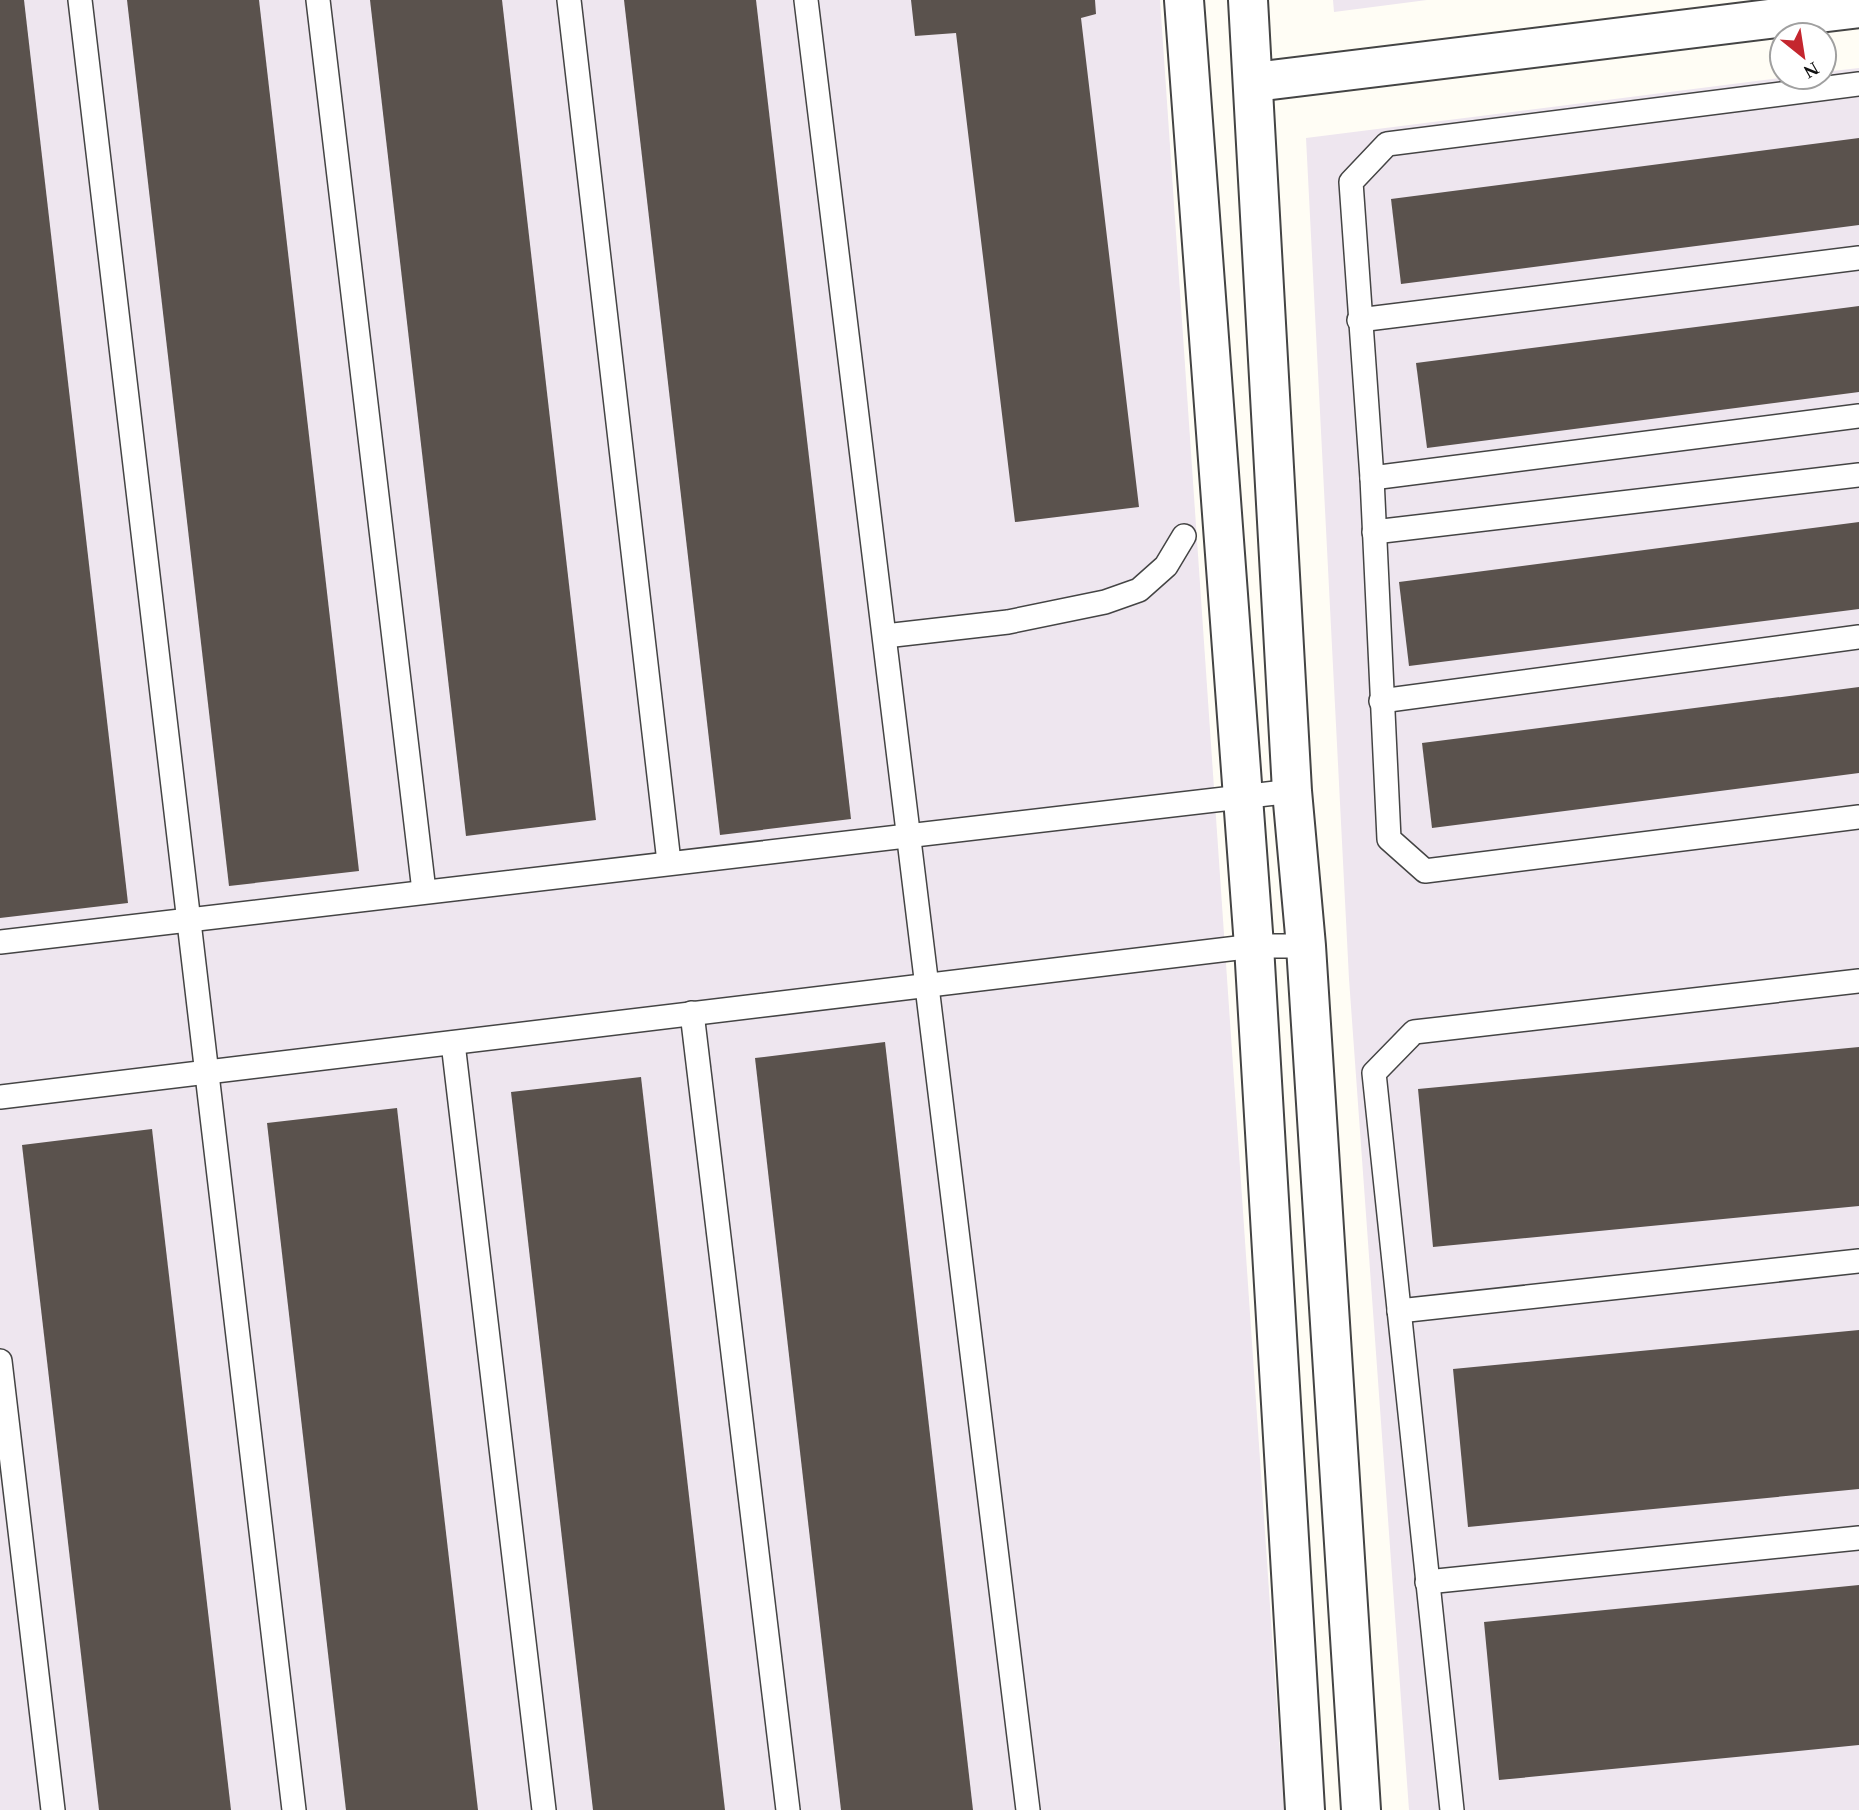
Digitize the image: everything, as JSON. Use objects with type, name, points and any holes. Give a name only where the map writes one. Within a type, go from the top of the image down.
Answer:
[{"type":"street","points":[[1184,0],[1254,946],[1306,1810]]},
{"type":"street","points":[[1248,0],[1255,82],[1292,791],[1306,946],[1360,1810]]},
{"type":"street","points":[[1255,82],[1859,8]]},
{"type":"lane","points":[[80,0],[294,1810]]},
{"type":"lane","points":[[318,0],[424,891]]},
{"type":"lane","points":[[569,0],[669,862]]},
{"type":"lane","points":[[806,0],[1028,1810]]},
{"type":"lane","points":[[1859,84],[1387,144],[1351,182],[1372,478],[1389,839],[1424,870],[1859,817]]},
{"type":"lane","points":[[1359,320],[1859,258]]},
{"type":"lane","points":[[1372,478],[1859,416]]},
{"type":"lane","points":[[1374,532],[1859,475]]},
{"type":"lane","points":[[885,636],[1008,622],[1105,603],[1139,590],[1166,566],[1184,536]]},
{"type":"lane","points":[[1381,701],[1859,637]]},
{"type":"lane","points":[[0,942],[1243,794],[1292,791]]},
{"type":"lane","points":[[0,1097],[1254,946],[1306,946]]},
{"type":"lane","points":[[1452,1810],[1374,1073],[1414,1032],[1859,981]]},
{"type":"lane","points":[[692,1013],[788,1810]]},
{"type":"lane","points":[[453,1042],[544,1810]]},
{"type":"lane","points":[[1399,1311],[1859,1261]]},
{"type":"lane","points":[[0,1361],[52,1810]]},
{"type":"lane","points":[[1427,1582],[1859,1538]]},
{"type":"shaded area","points":[[0,0],[1160,0],[1284,1810],[0,1810]]},
{"type":"shaded area","points":[[1333,0],[1427,0],[1334,12]]},
{"type":"shaded area","points":[[1859,68],[1859,1810],[1409,1810],[1349,979],[1306,138],[1768,80],[1768,91],[1838,91],[1838,70]]},
{"type":"building","points":[[0,0],[24,0],[128,903],[0,918]]},
{"type":"building","points":[[127,0],[259,0],[359,871],[229,886]]},
{"type":"building","points":[[370,0],[502,0],[596,820],[466,836]]},
{"type":"building","points":[[624,0],[756,0],[851,819],[720,835]]},
{"type":"building","points":[[911,0],[1095,0],[1096,14],[1081,18],[1139,507],[1015,522],[956,33],[915,36]]},
{"type":"building","points":[[1859,138],[1859,225],[1401,284],[1391,199]]},
{"type":"building","points":[[1859,306],[1859,392],[1427,448],[1416,363]]},
{"type":"building","points":[[1859,522],[1859,609],[1409,666],[1399,582]]},
{"type":"building","points":[[1859,687],[1859,773],[1432,828],[1422,743]]},
{"type":"building","points":[[885,1042],[973,1810],[841,1810],[755,1058]]},
{"type":"building","points":[[1859,1047],[1859,1206],[1433,1247],[1418,1089]]},
{"type":"building","points":[[641,1077],[725,1810],[593,1810],[511,1092]]},
{"type":"building","points":[[397,1108],[478,1810],[346,1810],[267,1123]]},
{"type":"building","points":[[152,1129],[231,1810],[99,1810],[22,1145]]},
{"type":"building","points":[[1859,1330],[1859,1489],[1468,1527],[1453,1369]]},
{"type":"building","points":[[1859,1585],[1859,1745],[1499,1780],[1484,1622]]}]
